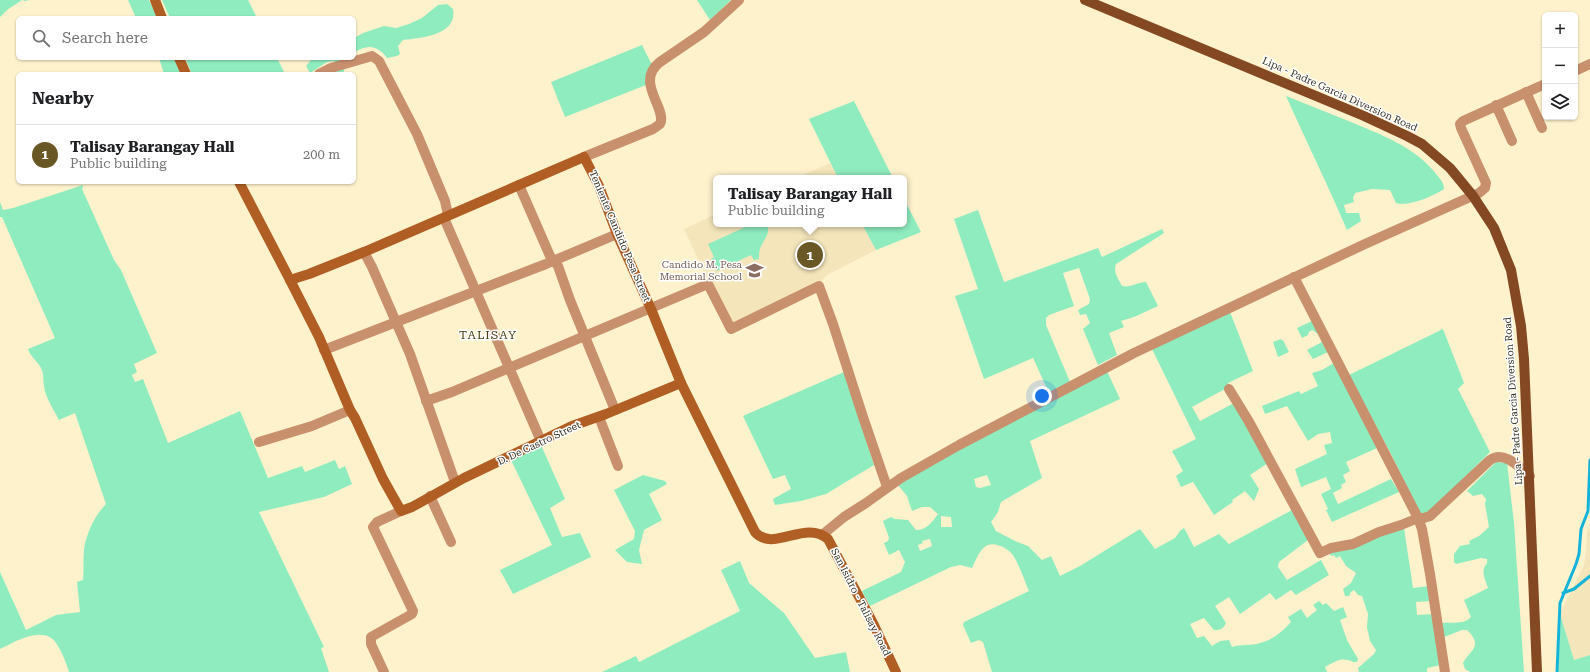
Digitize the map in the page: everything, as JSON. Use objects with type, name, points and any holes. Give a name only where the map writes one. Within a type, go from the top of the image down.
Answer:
[{"type":"main road","name":"Lipa - Padre Garcia Diversion Road","points":[[1084,0],[1349,110],[1407,136],[1422,144],[1440,159],[1458,177],[1473,196],[1494,228],[1503,248],[1511,270],[1517,298],[1524,359],[1537,672]]},
{"type":"street","points":[[155,0],[161,16]]},
{"type":"street","points":[[290,280],[364,252],[652,129],[660,123],[661,117],[650,85],[651,76],[655,67],[704,32],[739,0]]},
{"type":"street","points":[[323,72],[331,68],[372,56],[379,61],[417,134],[445,201],[446,217],[508,368],[541,441]]},
{"type":"street","points":[[180,60],[185,72]]},
{"type":"street","points":[[1578,70],[1590,64]]},
{"type":"street","points":[[822,535],[844,517],[887,487],[959,445],[1134,353],[1294,277],[1473,196],[1485,188],[1486,183],[1460,124],[1463,121],[1496,105],[1542,85]]},
{"type":"street","points":[[1526,92],[1542,128]]},
{"type":"street","points":[[1496,105],[1512,141]]},
{"type":"street","name":"Teniente Candido Pesa Street","points":[[584,157],[599,186],[617,234],[651,309],[681,383],[757,535],[761,538],[770,539],[806,532],[822,535]]},
{"type":"street","points":[[240,184],[315,327],[350,410],[401,511],[377,522],[373,528],[413,609],[412,614],[371,637],[371,644],[384,672]]},
{"type":"street","points":[[519,185],[550,256],[558,266],[584,336],[615,410]]},
{"type":"street","points":[[324,350],[554,261],[617,234]]},
{"type":"street","points":[[364,252],[374,271],[410,354],[455,482]]},
{"type":"street","points":[[1294,277],[1418,518],[1427,558],[1445,672]]},
{"type":"street","points":[[426,401],[508,368],[595,330],[651,309],[708,284],[729,326],[733,329],[819,286],[887,487]]},
{"type":"street","name":"D. De Castro Street","points":[[401,511],[412,507],[455,482],[572,426],[599,417],[681,383]]},
{"type":"street","points":[[1229,389],[1248,420],[1320,553],[1331,548],[1353,544],[1379,532],[1400,526],[1418,518],[1430,516],[1496,456],[1505,457],[1530,476]]},
{"type":"street","points":[[259,442],[307,428],[350,410]]},
{"type":"street","points":[[599,417],[618,466]]},
{"type":"street","points":[[430,496],[451,542]]},
{"type":"street","name":"San Isidro - Talisay Road","points":[[822,535],[832,545],[873,623],[896,672]]},
{"type":"shaded area","points":[[830,163],[836,175],[803,175]]},
{"type":"shaded area","name":"Candido M. Pesa Memorial School","points":[[713,215],[713,227],[864,227],[876,250],[827,275],[822,282],[734,326],[708,280],[684,229]]},
{"type":"shaded area","points":[[1590,522],[1590,655],[1574,660],[1561,617],[1561,612],[1584,565],[1587,531]]},
{"type":"green space","points":[[0,0],[22,0],[7,10],[0,17]]},
{"type":"green space","points":[[128,0],[149,0],[157,16],[135,16]]},
{"type":"green space","points":[[162,0],[248,0],[256,16],[169,16]]},
{"type":"green space","points":[[697,0],[731,0],[710,20]]},
{"type":"green space","points":[[447,4],[453,9],[453,18],[450,25],[437,34],[403,40],[398,46],[400,54],[397,56],[387,58],[379,50],[372,47],[363,48],[356,52],[356,37],[384,26],[396,28],[409,24],[422,18],[438,5]]},
{"type":"green space","points":[[642,45],[652,65],[646,85],[565,117],[551,82]]},
{"type":"green space","points":[[160,60],[175,60],[180,72],[163,72]]},
{"type":"green space","points":[[186,60],[278,60],[284,72],[191,72]]},
{"type":"green space","points":[[311,60],[347,60],[344,72],[328,72],[337,63],[334,61],[327,62],[312,72],[309,72],[306,66]]},
{"type":"green space","points":[[1286,96],[1371,130],[1396,142],[1418,156],[1428,165],[1441,180],[1444,189],[1421,200],[1401,204],[1396,203],[1390,190],[1372,189],[1355,193],[1353,198],[1354,202],[1344,205],[1346,213],[1359,213],[1361,221],[1347,230]]},
{"type":"green space","points":[[854,101],[891,175],[837,175],[809,119]]},
{"type":"green space","points":[[83,185],[82,189],[114,260],[121,270],[157,353],[134,364],[137,372],[132,375],[135,382],[143,379],[168,443],[240,411],[268,478],[302,466],[305,472],[335,460],[339,469],[345,466],[352,484],[324,497],[259,512],[324,647],[321,648],[329,672],[69,672],[58,646],[53,639],[46,636],[39,635],[22,638],[0,649],[0,572],[26,630],[56,615],[80,612],[77,582],[83,580],[85,543],[95,519],[106,504],[75,413],[59,420],[46,395],[42,370],[28,349],[55,338],[2,217],[0,217],[0,202],[3,210],[13,208]]},
{"type":"green space","points":[[907,205],[921,232],[876,250],[864,227],[907,227]]},
{"type":"green space","points":[[978,210],[1004,282],[1098,248],[1102,257],[1162,229],[1164,233],[1116,264],[1115,267],[1116,275],[1122,286],[1146,282],[1158,306],[1121,321],[1124,327],[1109,333],[1117,355],[1098,365],[1083,329],[1090,323],[1086,314],[1080,315],[1078,310],[1089,304],[1090,299],[1079,268],[1063,273],[1074,306],[1049,315],[1046,318],[1046,325],[1070,382],[1049,393],[1033,358],[984,379],[955,296],[978,289],[954,219]]},
{"type":"green space","points":[[745,227],[768,227],[767,234],[761,246],[759,259],[754,260],[751,255],[717,271],[711,259],[714,257],[708,244]]},
{"type":"green space","points":[[1230,312],[1253,371],[1228,383],[1229,385],[1225,389],[1192,407],[1200,421],[1234,403],[1268,463],[1250,475],[1259,489],[1254,501],[1245,491],[1232,500],[1233,502],[1214,515],[1193,482],[1181,487],[1176,476],[1183,471],[1172,451],[1196,439],[1152,349]]},
{"type":"green space","points":[[1312,321],[1319,333],[1312,330],[1308,335],[1302,338],[1297,328]]},
{"type":"green space","points":[[1443,329],[1464,383],[1458,389],[1490,452],[1429,513],[1420,513],[1349,375]]},
{"type":"green space","points":[[1281,339],[1289,352],[1278,357],[1273,342]]},
{"type":"green space","points":[[1322,342],[1328,352],[1313,359],[1307,350]]},
{"type":"green space","points":[[1334,363],[1377,448],[1346,462],[1350,471],[1343,475],[1346,482],[1341,485],[1342,488],[1333,493],[1338,504],[1391,479],[1399,492],[1332,522],[1321,494],[1331,489],[1326,477],[1301,487],[1295,469],[1327,454],[1324,445],[1332,443],[1330,432],[1318,434],[1308,441],[1287,406],[1265,414],[1262,406],[1299,391],[1301,394],[1318,386],[1312,373],[1322,370]]},
{"type":"green space","points":[[1107,371],[1120,399],[1030,441],[1042,478],[1001,502],[998,512],[991,522],[996,531],[1028,546],[1042,560],[1051,556],[1060,576],[1080,566],[1140,529],[1155,549],[1175,538],[1184,528],[1194,547],[1219,534],[1229,544],[1292,510],[1308,540],[1279,562],[1278,567],[1287,580],[1321,560],[1329,575],[1296,595],[1291,590],[1276,600],[1270,593],[1240,614],[1229,597],[1215,606],[1226,623],[1223,628],[1214,630],[1204,618],[1190,624],[1197,638],[1204,636],[1212,646],[1220,641],[1229,640],[1232,647],[1257,644],[1274,637],[1281,632],[1291,622],[1288,617],[1301,609],[1307,618],[1317,610],[1313,605],[1319,601],[1323,605],[1326,603],[1334,611],[1343,607],[1347,617],[1340,620],[1347,640],[1358,659],[1357,662],[1345,660],[1336,661],[1325,667],[1327,672],[992,672],[983,642],[979,640],[971,643],[963,625],[964,622],[1029,591],[1017,561],[1009,551],[1002,546],[994,544],[985,547],[979,554],[972,568],[960,565],[951,567],[870,606],[862,591],[901,572],[905,562],[899,550],[889,555],[884,543],[888,541],[889,538],[883,521],[891,517],[895,519],[908,520],[916,530],[920,530],[929,525],[938,514],[930,507],[922,507],[912,511],[907,496],[898,485],[940,460]],"holes":[[[987,475],[991,485],[980,488],[976,487],[974,479]],[[941,516],[951,517],[952,527],[941,527]],[[930,539],[932,546],[920,551],[918,545],[923,543],[922,541]]]},
{"type":"green space","points":[[844,372],[874,465],[826,494],[801,501],[775,505],[773,499],[791,489],[785,475],[773,479],[743,416]]},
{"type":"green space","points":[[541,445],[565,499],[550,508],[562,537],[580,533],[591,557],[513,594],[500,570],[552,545],[511,460]]},
{"type":"green space","points":[[1496,462],[1507,463],[1514,523],[1524,672],[1470,672],[1465,669],[1463,663],[1474,648],[1475,640],[1467,630],[1462,630],[1444,637],[1442,623],[1457,623],[1468,620],[1471,617],[1464,600],[1488,588],[1484,578],[1484,568],[1487,563],[1487,559],[1481,558],[1456,564],[1454,562],[1454,554],[1460,546],[1470,544],[1469,541],[1479,536],[1489,527],[1485,504],[1486,499],[1482,494],[1473,496],[1467,491]]},
{"type":"green space","points":[[643,475],[665,481],[667,484],[649,494],[662,520],[644,530],[639,550],[642,564],[627,562],[615,550],[634,539],[635,531],[614,490]]},
{"type":"green space","points":[[1404,528],[1413,588],[1429,586],[1431,601],[1416,602],[1417,615],[1434,614],[1441,665],[1427,668],[1427,672],[1359,672],[1358,668],[1374,654],[1376,650],[1370,641],[1367,627],[1368,614],[1362,596],[1358,595],[1354,590],[1349,596],[1345,596],[1343,589],[1351,583],[1356,573],[1346,566],[1340,556],[1336,558],[1334,555],[1331,556],[1329,552]]},
{"type":"green space","points":[[740,561],[749,583],[784,613],[815,658],[846,652],[850,672],[602,672],[636,656],[639,662],[740,611],[721,570]]},
{"type":"green space","points":[[1561,617],[1574,660],[1590,655],[1590,672],[1558,672]]},
{"type":"waterway","points":[[1557,672],[1560,603],[1579,554],[1581,529],[1588,511],[1590,460]]},
{"type":"waterway","points":[[1563,593],[1574,589],[1590,576]]},
{"type":"place","name":"Talisay Barangay Hall","points":[[810,255]]},
{"type":"place","name":"Candido M. Pesa Memorial School","points":[[755,270]]},
{"type":"district","name":"TALISAY","points":[[488,335]]}]
